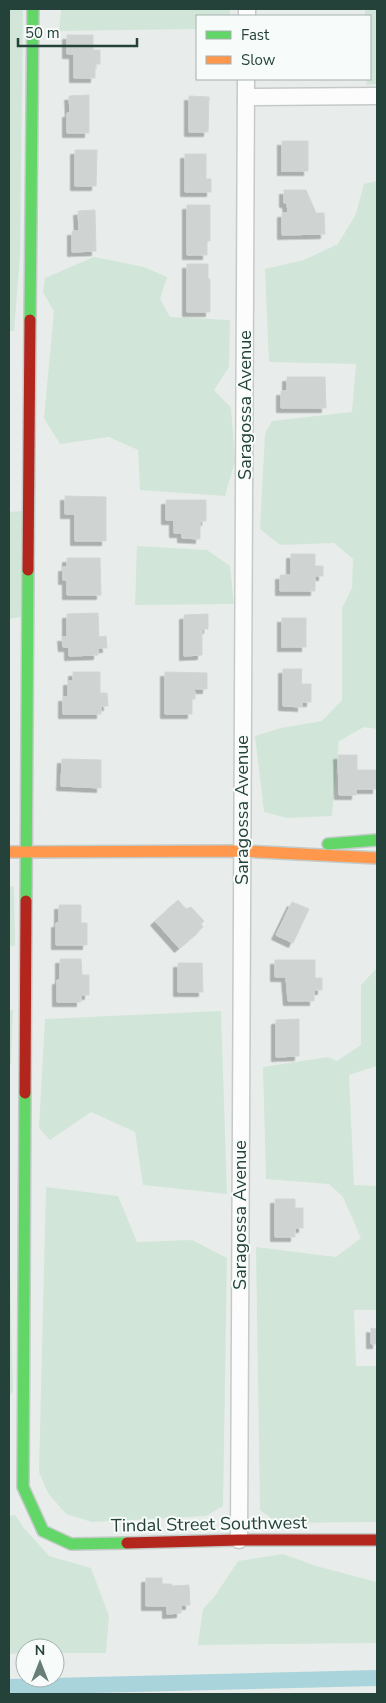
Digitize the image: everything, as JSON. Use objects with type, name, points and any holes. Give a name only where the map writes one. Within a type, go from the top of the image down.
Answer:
[{"type":"street","points":[[26,852],[33,9]]},
{"type":"street","name":"Saragossa Avenue","points":[[238,1540],[246,80]]},
{"type":"street","points":[[246,97],[377,96]]},
{"type":"street","points":[[9,852],[242,850],[377,840]]},
{"type":"street","points":[[242,850],[377,858]]},
{"type":"street","name":"Tindal Street Southwest","points":[[26,852],[23,1487],[44,1531],[72,1544],[238,1540],[377,1540]]},
{"type":"green space","points":[[9,9],[23,9],[20,255],[14,331],[9,331]]},
{"type":"green space","points":[[61,9],[230,9],[230,15],[196,15],[196,29],[59,31]]},
{"type":"green space","points":[[365,9],[377,9],[377,84],[367,85],[366,80],[371,80],[371,15],[365,15]]},
{"type":"green space","points":[[377,181],[377,729],[364,727],[339,741],[332,816],[287,818],[264,812],[255,736],[281,728],[322,721],[342,700],[342,608],[352,588],[353,559],[334,543],[280,545],[260,529],[265,434],[272,421],[352,412],[356,364],[269,362],[265,269],[304,260],[338,244],[356,214],[364,184]]},
{"type":"green space","points":[[94,257],[144,267],[167,277],[160,299],[170,317],[230,320],[229,367],[214,390],[231,408],[235,461],[225,496],[140,490],[138,450],[109,437],[60,444],[44,418],[54,311],[43,292],[45,278]]},
{"type":"green space","points":[[22,511],[21,617],[9,619],[9,512]]},
{"type":"green space","points":[[137,546],[207,550],[230,566],[234,604],[135,605]]},
{"type":"green space","points":[[14,886],[15,946],[9,946],[9,887]]},
{"type":"green space","points":[[377,968],[377,1066],[349,1075],[354,1185],[377,1186],[377,1310],[354,1310],[356,1366],[377,1366],[377,1522],[278,1523],[260,1510],[256,1247],[336,1257],[361,1238],[343,1197],[329,1184],[266,1179],[263,1067],[328,1057],[337,1061],[361,1045],[361,985]]},
{"type":"green space","points":[[9,1010],[13,1010],[11,1064],[9,1065]]},
{"type":"green space","points":[[221,1011],[227,1194],[143,1185],[135,1132],[91,1112],[50,1140],[39,1128],[45,1019]]},
{"type":"green space","points":[[46,1187],[118,1196],[137,1242],[192,1240],[227,1258],[223,1506],[206,1516],[92,1522],[66,1514],[48,1493],[39,1472]]},
{"type":"green space","points":[[9,1224],[13,1391],[9,1397]]},
{"type":"green space","points":[[15,1515],[49,1556],[91,1568],[109,1616],[106,1653],[65,1653],[65,1638],[15,1638],[15,1654],[9,1654],[9,1516]]},
{"type":"green space","points":[[283,1554],[316,1566],[377,1582],[377,1643],[198,1645],[203,1609],[215,1596],[238,1561]]},
{"type":"building","points":[[67,35],[93,35],[93,50],[100,50],[100,64],[95,64],[95,78],[74,78],[74,54],[67,54]]},
{"type":"building","points":[[89,95],[89,133],[67,133],[67,113],[70,113],[69,96]]},
{"type":"building","points":[[189,96],[209,97],[208,132],[189,132]]},
{"type":"building","points":[[282,141],[308,141],[308,171],[282,171]]},
{"type":"building","points":[[75,150],[97,150],[96,186],[75,186]]},
{"type":"building","points":[[185,154],[206,154],[206,179],[211,179],[211,192],[185,192]]},
{"type":"building","points":[[284,190],[306,190],[316,213],[324,213],[325,234],[282,235],[282,213],[288,213],[287,203],[284,203]]},
{"type":"building","points":[[187,205],[210,205],[210,241],[207,241],[207,255],[187,255]]},
{"type":"building","points":[[95,210],[96,251],[72,252],[72,231],[79,231],[78,211]]},
{"type":"building","points":[[187,264],[208,264],[210,312],[187,312]]},
{"type":"building","points":[[287,377],[325,377],[326,408],[281,408],[281,391],[287,391]]},
{"type":"building","points":[[65,496],[106,497],[106,541],[75,541],[75,514],[65,514]]},
{"type":"building","points":[[166,500],[206,500],[206,521],[200,521],[200,539],[182,538],[182,533],[174,533],[174,520],[166,520]]},
{"type":"building","points":[[291,554],[315,554],[315,566],[323,566],[323,576],[315,576],[315,591],[280,591],[280,575],[291,575]]},
{"type":"building","points":[[67,558],[100,558],[101,595],[67,595],[67,580],[63,580],[63,567],[67,567]]},
{"type":"building","points":[[98,613],[99,637],[106,636],[107,648],[98,648],[98,655],[69,656],[69,647],[63,647],[62,637],[67,637],[67,614]]},
{"type":"building","points":[[208,614],[208,629],[202,629],[202,655],[184,656],[184,615]]},
{"type":"building","points":[[282,618],[306,618],[306,647],[282,647]]},
{"type":"building","points":[[283,669],[302,669],[301,684],[311,684],[311,702],[302,702],[302,707],[283,706]]},
{"type":"building","points":[[73,672],[100,672],[100,693],[107,693],[108,706],[101,706],[101,714],[63,714],[63,697],[68,697],[68,681],[73,681]]},
{"type":"building","points":[[165,672],[207,673],[207,689],[193,689],[195,691],[195,699],[192,699],[192,714],[165,714]]},
{"type":"building","points":[[338,755],[357,755],[357,770],[377,770],[377,789],[356,789],[356,795],[339,795]]},
{"type":"building","points":[[62,759],[101,760],[101,788],[61,786]]},
{"type":"building","points":[[178,900],[186,909],[191,907],[204,921],[201,924],[203,927],[179,948],[155,921]]},
{"type":"building","points":[[292,902],[309,909],[293,943],[276,935]]},
{"type":"building","points":[[59,905],[81,905],[81,923],[87,923],[87,945],[56,945],[56,923],[59,923]]},
{"type":"building","points":[[60,959],[81,959],[82,975],[89,975],[89,995],[81,995],[81,1002],[57,1002],[57,980],[60,980]]},
{"type":"building","points":[[275,960],[315,960],[315,978],[322,978],[322,990],[314,990],[314,1001],[288,1001],[286,977],[275,977]]},
{"type":"building","points":[[178,963],[202,963],[203,992],[178,992]]},
{"type":"building","points":[[299,1019],[299,1056],[276,1057],[276,1020]]},
{"type":"building","points":[[275,1199],[295,1199],[295,1208],[303,1208],[303,1228],[295,1228],[295,1237],[275,1237]]},
{"type":"building","points":[[371,1328],[377,1329],[377,1344],[371,1344]]},
{"type":"building","points":[[146,1578],[162,1578],[162,1584],[171,1584],[172,1586],[189,1585],[190,1605],[181,1605],[181,1613],[167,1614],[167,1606],[146,1606]]},
{"type":"waterway","points":[[9,1687],[377,1678]]},
{"type":"traffic: fast","points":[[30,320],[33,9]]},
{"type":"traffic: fast","points":[[26,901],[28,570]]},
{"type":"traffic: fast","points":[[328,844],[377,840]]},
{"type":"traffic: fast","points":[[25,1093],[23,1487],[43,1531],[71,1544],[127,1543]]},
{"type":"traffic: slow","points":[[9,852],[242,851],[377,858]]},
{"type":"traffic: jam","points":[[28,570],[30,320]]},
{"type":"traffic: jam","points":[[25,1093],[26,901]]},
{"type":"traffic: jam","points":[[127,1543],[239,1540],[377,1540]]}]
